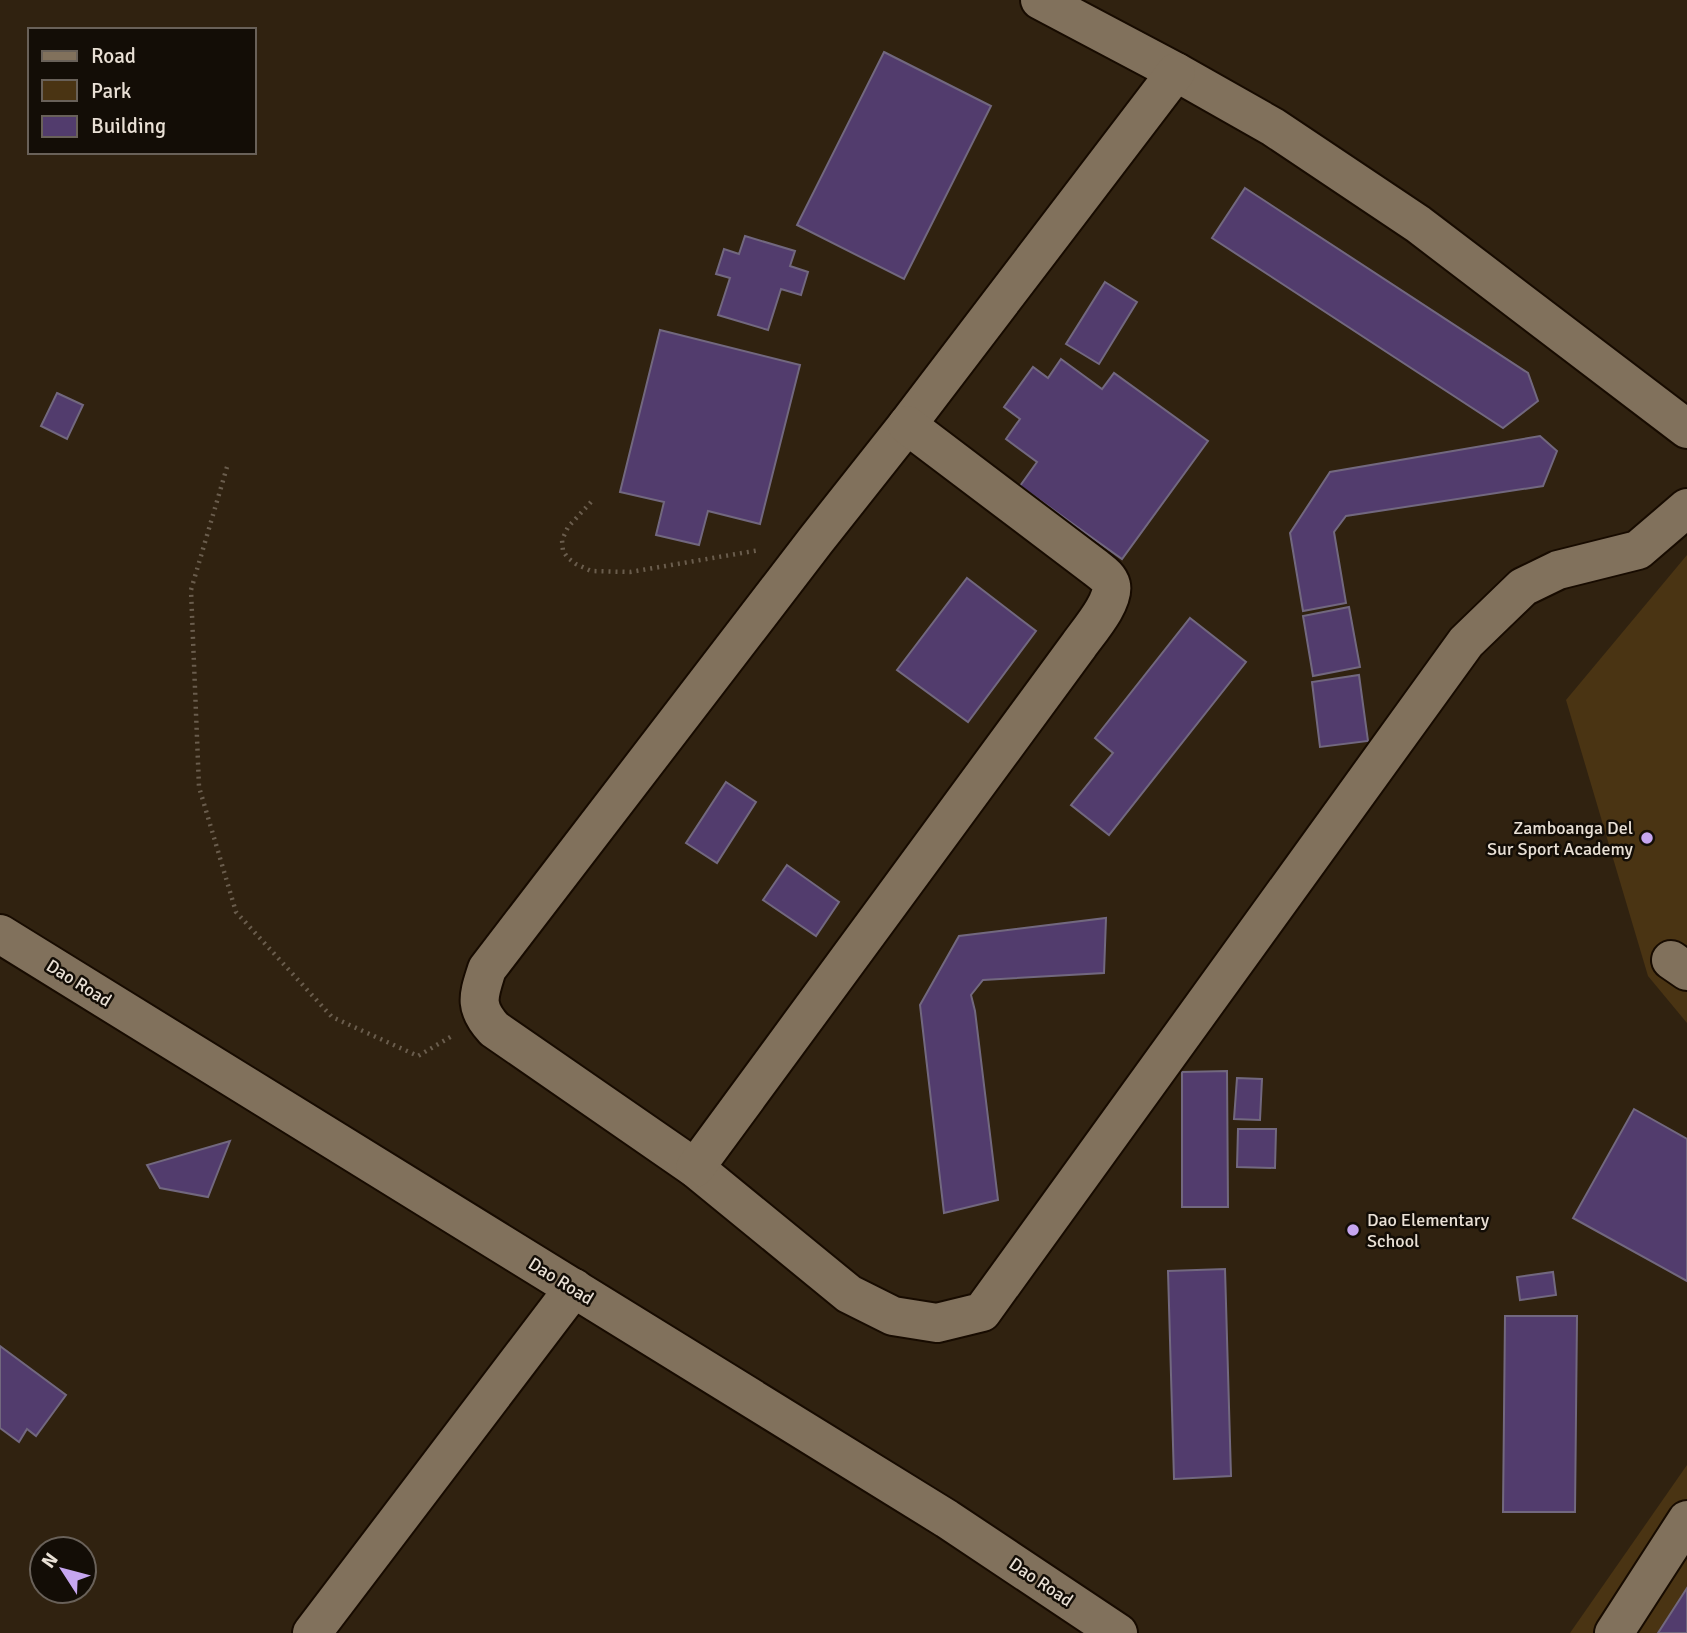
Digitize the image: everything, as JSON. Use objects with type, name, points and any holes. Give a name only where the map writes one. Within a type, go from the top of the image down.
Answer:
[{"type":"street","points":[[1040,0],[1273,127],[1418,224],[1687,429]]},
{"type":"street","points":[[1176,72],[487,969],[479,997],[483,1017],[494,1029],[695,1168],[849,1294],[893,1316],[937,1323],[982,1311],[1466,642],[1523,587],[1558,570],[1638,550],[1687,508]]},
{"type":"street","points":[[695,1168],[1079,645],[1111,595],[1108,578],[1096,568],[907,425]]},
{"type":"street","name":"Dao Road","points":[[0,934],[947,1519],[1118,1633]]},
{"type":"street","points":[[312,1633],[573,1288]]},
{"type":"street","points":[[1614,1633],[1687,1520]]},
{"type":"path","points":[[227,467],[191,590],[199,787],[236,912],[332,1017],[418,1056],[483,1017]]},
{"type":"path","points":[[591,502],[568,527],[562,540],[563,551],[568,558],[591,571],[630,572],[816,540]]},
{"type":"green space","name":"Zamboanga Del Sur Sport Academy","points":[[1687,555],[1687,1023],[1648,976],[1566,700]]},
{"type":"green space","points":[[1687,1465],[1687,1633],[1570,1633]]},
{"type":"building","points":[[884,52],[991,106],[904,279],[797,225]]},
{"type":"building","points":[[1245,188],[1528,373],[1538,401],[1503,428],[1212,238]]},
{"type":"building","points":[[745,236],[795,251],[790,266],[808,272],[801,295],[781,289],[768,330],[718,315],[730,278],[716,274],[724,249],[739,254]]},
{"type":"building","points":[[1105,282],[1137,302],[1099,364],[1066,344]]},
{"type":"building","points":[[660,330],[800,365],[760,524],[708,511],[699,545],[656,535],[664,502],[620,492]]},
{"type":"building","points":[[1061,359],[1102,389],[1114,373],[1208,441],[1122,559],[1020,486],[1037,462],[1006,439],[1020,419],[1004,407],[1033,367],[1048,378]]},
{"type":"building","points":[[57,393],[83,405],[67,439],[41,426]]},
{"type":"building","points":[[1540,436],[1557,451],[1543,486],[1346,516],[1334,532],[1346,603],[1303,611],[1290,533],[1330,472]]},
{"type":"building","points":[[967,578],[1036,631],[968,722],[897,670]]},
{"type":"building","points":[[1349,607],[1360,667],[1313,676],[1303,616]]},
{"type":"building","points":[[1190,618],[1246,662],[1109,835],[1071,805],[1113,753],[1095,738]]},
{"type":"building","points":[[1359,675],[1368,741],[1320,747],[1312,682]]},
{"type":"building","points":[[726,782],[756,802],[717,863],[686,843]]},
{"type":"building","points":[[787,865],[839,902],[816,936],[763,900]]},
{"type":"building","points":[[1106,918],[1104,973],[983,980],[971,995],[998,1200],[944,1213],[920,1005],[959,936]]},
{"type":"building","points":[[1227,1071],[1228,1207],[1182,1207],[1182,1072]]},
{"type":"building","points":[[1237,1078],[1262,1079],[1260,1120],[1234,1119]]},
{"type":"building","points":[[1634,1109],[1687,1139],[1687,1281],[1573,1218]]},
{"type":"building","points":[[1238,1129],[1276,1129],[1275,1168],[1237,1167]]},
{"type":"building","points":[[230,1141],[208,1197],[160,1188],[147,1165]]},
{"type":"building","points":[[1225,1269],[1231,1476],[1174,1479],[1168,1271]]},
{"type":"building","points":[[1553,1272],[1556,1295],[1520,1300],[1517,1277]]},
{"type":"building","points":[[1505,1316],[1577,1316],[1575,1512],[1503,1512]]},
{"type":"building","points":[[0,1346],[66,1395],[36,1436],[27,1429],[19,1442],[0,1428]]},
{"type":"building","points":[[1687,1588],[1687,1633],[1658,1633]]},
{"type":"place","name":"Zamboanga Del Sur Sport Academy","points":[[1647,838]]},
{"type":"place","name":"Dao Elementary School","points":[[1353,1230]]}]
